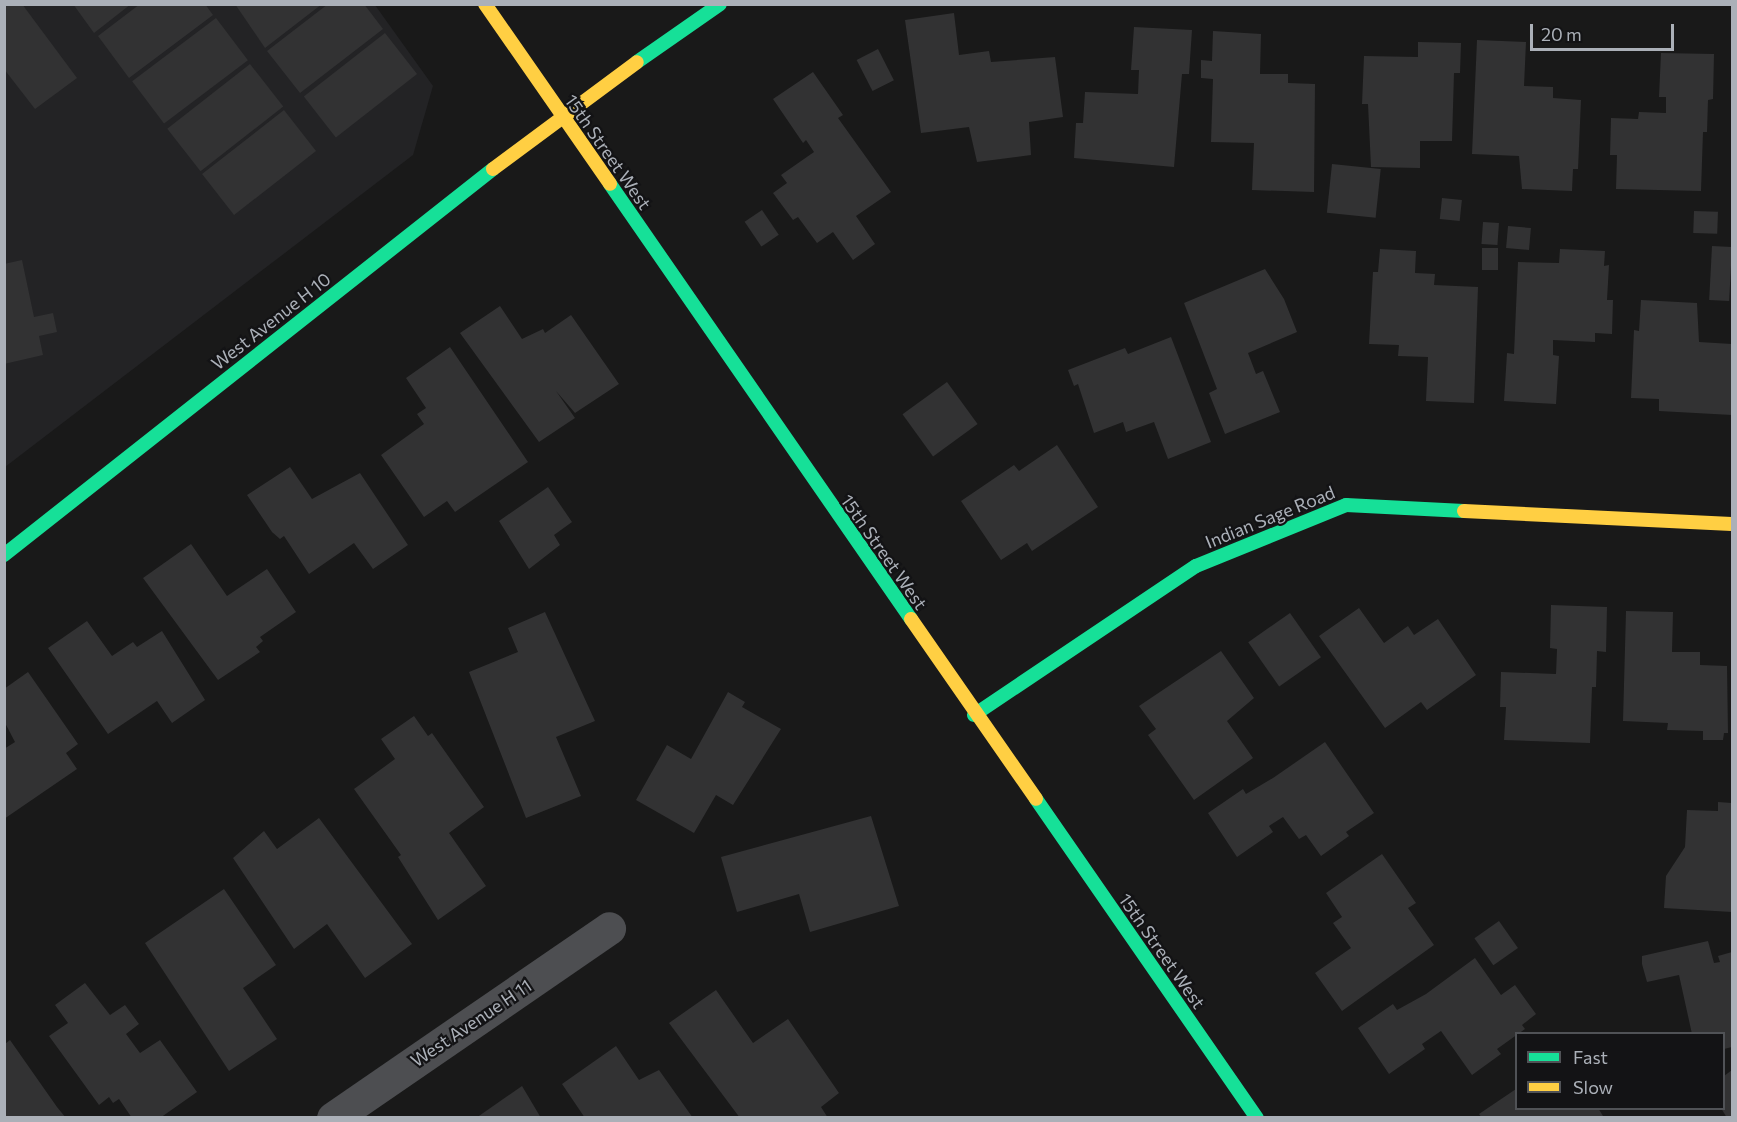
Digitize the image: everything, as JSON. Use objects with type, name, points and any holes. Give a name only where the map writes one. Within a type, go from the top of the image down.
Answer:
[{"type":"street","name":"15th Street West","points":[[485,4],[974,715],[1257,1118]]},
{"type":"street","name":"West Avenue H 10","points":[[4,555],[561,115],[720,4]]},
{"type":"street","name":"Indian Sage Road","points":[[974,715],[1196,566],[1346,505],[1732,524]]},
{"type":"street","name":"West Avenue H 11","points":[[333,1118],[609,928]]},
{"type":"shaded area","points":[[5,5],[375,5],[433,86],[413,155],[5,467]]},
{"type":"building","points":[[4,4],[22,4],[77,78],[35,109],[4,69]]},
{"type":"building","points":[[73,4],[131,4],[94,33]]},
{"type":"building","points":[[140,4],[205,4],[213,15],[129,78],[98,36]]},
{"type":"building","points":[[235,4],[322,4],[265,48]]},
{"type":"building","points":[[328,4],[364,4],[383,29],[300,93],[267,51]]},
{"type":"building","points":[[954,13],[959,55],[989,51],[991,62],[1055,57],[1063,117],[1029,122],[1031,155],[977,162],[969,127],[921,133],[905,20]]},
{"type":"building","points":[[216,18],[248,60],[164,124],[132,81]]},
{"type":"building","points":[[1134,27],[1192,30],[1189,74],[1182,74],[1174,167],[1074,158],[1076,123],[1083,123],[1085,92],[1138,94],[1139,70],[1131,70]]},
{"type":"building","points":[[1213,31],[1261,34],[1260,74],[1288,74],[1288,83],[1315,84],[1314,192],[1252,190],[1254,143],[1211,142],[1213,79],[1201,78],[1201,60],[1212,61]]},
{"type":"building","points":[[385,33],[417,74],[336,137],[304,96]]},
{"type":"building","points":[[1477,40],[1526,42],[1524,86],[1553,87],[1553,98],[1581,100],[1578,169],[1573,169],[1572,191],[1522,189],[1519,156],[1472,154]]},
{"type":"building","points":[[1418,42],[1461,43],[1460,73],[1454,73],[1452,141],[1420,141],[1420,168],[1371,167],[1368,104],[1362,104],[1364,56],[1418,57]]},
{"type":"building","points":[[878,49],[894,80],[873,91],[857,60]]},
{"type":"building","points":[[1661,53],[1714,54],[1713,99],[1708,100],[1707,132],[1703,132],[1701,191],[1616,189],[1617,155],[1610,155],[1611,118],[1638,119],[1639,112],[1666,113],[1666,97],[1659,97]]},
{"type":"building","points":[[250,64],[283,107],[201,171],[167,129]]},
{"type":"building","points":[[813,72],[843,115],[838,118],[891,192],[856,216],[875,244],[853,260],[833,232],[817,243],[798,217],[793,220],[773,193],[787,183],[781,175],[814,152],[806,140],[803,143],[773,99]]},
{"type":"building","points":[[284,110],[316,151],[234,215],[202,174]]},
{"type":"building","points":[[1332,164],[1381,169],[1376,218],[1327,213]]},
{"type":"building","points":[[1442,198],[1462,200],[1460,221],[1440,219]]},
{"type":"building","points":[[762,210],[779,235],[761,247],[745,222]]},
{"type":"building","points":[[1694,211],[1718,212],[1717,234],[1693,233]]},
{"type":"building","points":[[1483,222],[1499,223],[1497,245],[1481,244]]},
{"type":"building","points":[[1508,226],[1531,228],[1529,250],[1506,248]]},
{"type":"building","points":[[1712,246],[1732,247],[1729,301],[1709,300]]},
{"type":"building","points":[[1482,248],[1498,248],[1498,270],[1482,270]]},
{"type":"building","points":[[1380,249],[1416,251],[1415,273],[1435,274],[1434,285],[1478,287],[1474,403],[1426,401],[1428,357],[1398,356],[1399,345],[1369,344],[1373,272],[1378,272]]},
{"type":"building","points":[[1560,249],[1605,251],[1604,266],[1609,265],[1607,300],[1613,300],[1612,334],[1595,333],[1595,342],[1553,340],[1553,355],[1559,356],[1556,404],[1504,401],[1507,353],[1514,354],[1518,262],[1559,263]]},
{"type":"building","points":[[22,260],[34,317],[53,313],[57,332],[39,336],[43,355],[4,364],[4,264]]},
{"type":"building","points":[[1265,269],[1284,299],[1297,332],[1248,353],[1256,374],[1263,371],[1280,412],[1225,434],[1209,393],[1217,389],[1184,303]]},
{"type":"building","points":[[1641,300],[1697,303],[1699,342],[1732,344],[1732,415],[1659,411],[1659,399],[1631,398],[1634,330],[1639,331]]},
{"type":"building","points":[[500,306],[522,339],[543,329],[545,333],[571,315],[619,384],[575,413],[556,391],[575,418],[539,442],[460,333]]},
{"type":"building","points":[[1171,337],[1211,442],[1168,459],[1154,422],[1126,432],[1123,422],[1094,433],[1078,384],[1074,386],[1068,370],[1125,348],[1128,354]]},
{"type":"building","points":[[450,347],[528,462],[455,512],[447,501],[424,517],[381,455],[424,424],[417,414],[426,408],[406,378]]},
{"type":"building","points":[[947,382],[978,424],[933,456],[903,414]]},
{"type":"building","points":[[1057,445],[1098,507],[1032,551],[1027,543],[1001,560],[961,501],[1014,465],[1019,471]]},
{"type":"building","points":[[290,467],[312,499],[360,473],[408,545],[373,569],[354,543],[309,574],[284,536],[280,539],[272,532],[247,495]]},
{"type":"building","points":[[548,487],[572,522],[554,535],[560,545],[529,569],[499,521]]},
{"type":"building","points":[[191,544],[227,596],[267,569],[296,612],[260,637],[263,641],[256,647],[260,652],[218,680],[143,578]]},
{"type":"building","points":[[1551,605],[1607,607],[1606,652],[1597,651],[1596,687],[1592,687],[1590,743],[1504,740],[1506,707],[1500,707],[1501,672],[1556,674],[1557,649],[1550,648]]},
{"type":"building","points":[[1359,608],[1384,643],[1408,626],[1414,635],[1438,619],[1476,675],[1427,710],[1421,702],[1385,728],[1319,636]]},
{"type":"building","points":[[1626,611],[1673,612],[1672,652],[1700,652],[1700,665],[1727,666],[1728,733],[1724,733],[1723,740],[1703,740],[1703,731],[1667,730],[1668,723],[1623,721]]},
{"type":"building","points":[[545,612],[595,721],[556,737],[581,796],[526,818],[469,672],[518,652],[508,628]]},
{"type":"building","points":[[1290,613],[1321,657],[1279,686],[1248,642]]},
{"type":"building","points":[[87,621],[112,656],[133,642],[137,647],[162,631],[205,700],[172,723],[157,701],[108,734],[48,648]]},
{"type":"building","points":[[1221,651],[1254,698],[1227,721],[1253,758],[1194,800],[1148,735],[1156,729],[1139,706]]},
{"type":"building","points":[[28,672],[78,744],[66,753],[77,769],[4,819],[4,749],[15,742],[4,721],[4,689]]},
{"type":"building","points":[[728,692],[745,702],[742,707],[781,729],[733,805],[716,795],[694,833],[636,800],[667,745],[691,759]]},
{"type":"building","points":[[414,716],[428,736],[432,733],[484,807],[449,833],[486,886],[438,920],[398,857],[401,855],[354,789],[395,759],[381,739]]},
{"type":"building","points":[[1325,742],[1374,813],[1346,832],[1349,836],[1321,856],[1306,835],[1299,839],[1283,817],[1269,826],[1273,832],[1237,857],[1208,813],[1243,789],[1246,794],[1273,778]]},
{"type":"building","points":[[1718,802],[1732,803],[1732,912],[1664,908],[1666,876],[1685,847],[1687,810],[1718,811]]},
{"type":"building","points":[[871,816],[899,906],[810,932],[799,894],[737,912],[721,857]]},
{"type":"building","points":[[319,818],[412,944],[365,978],[327,924],[294,949],[233,858],[264,831],[277,849]]},
{"type":"building","points":[[1382,854],[1416,903],[1408,908],[1434,945],[1342,1011],[1315,973],[1351,948],[1333,923],[1342,917],[1326,893]]},
{"type":"building","points":[[224,889],[276,965],[243,988],[277,1039],[229,1071],[145,943]]},
{"type":"building","points":[[1499,921],[1518,948],[1493,965],[1474,938]]},
{"type":"building","points":[[1708,941],[1714,963],[1720,962],[1718,956],[1732,952],[1732,1047],[1725,1049],[1725,1032],[1692,1032],[1679,975],[1647,982],[1642,956]]},
{"type":"building","points":[[1475,958],[1501,995],[1515,985],[1536,1014],[1522,1025],[1525,1029],[1515,1032],[1515,1036],[1497,1049],[1501,1054],[1472,1075],[1441,1031],[1422,1044],[1425,1049],[1389,1074],[1358,1028],[1393,1004],[1397,1010],[1426,994]]},
{"type":"building","points":[[85,983],[110,1015],[125,1005],[139,1024],[126,1034],[140,1053],[160,1040],[197,1092],[160,1118],[132,1118],[119,1099],[113,1103],[109,1097],[99,1105],[49,1036],[68,1023],[55,1005]]},
{"type":"building","points":[[716,990],[753,1043],[788,1019],[839,1093],[821,1107],[828,1118],[740,1118],[669,1023]]},
{"type":"building","points":[[10,1040],[66,1118],[5,1118],[5,1044]]},
{"type":"building","points":[[616,1046],[639,1080],[659,1070],[693,1118],[585,1118],[562,1084]]},
{"type":"building","points":[[1732,1070],[1732,1118],[1727,1118],[1722,1110],[1725,1110],[1725,1075]]},
{"type":"building","points":[[522,1086],[541,1118],[476,1118]]},
{"type":"building","points":[[1515,1090],[1515,1110],[1599,1110],[1603,1116],[1482,1118],[1479,1114]]},
{"type":"traffic: fast","points":[[637,62],[720,4]]},
{"type":"traffic: fast","points":[[4,555],[493,169]]},
{"type":"traffic: fast","points":[[610,184],[911,619]]},
{"type":"traffic: fast","points":[[974,715],[1196,566],[1346,505],[1464,511]]},
{"type":"traffic: fast","points":[[1036,799],[1257,1118]]},
{"type":"traffic: slow","points":[[485,4],[610,184]]},
{"type":"traffic: slow","points":[[493,169],[637,62]]},
{"type":"traffic: slow","points":[[1464,511],[1732,524]]},
{"type":"traffic: slow","points":[[911,619],[1036,799]]}]
